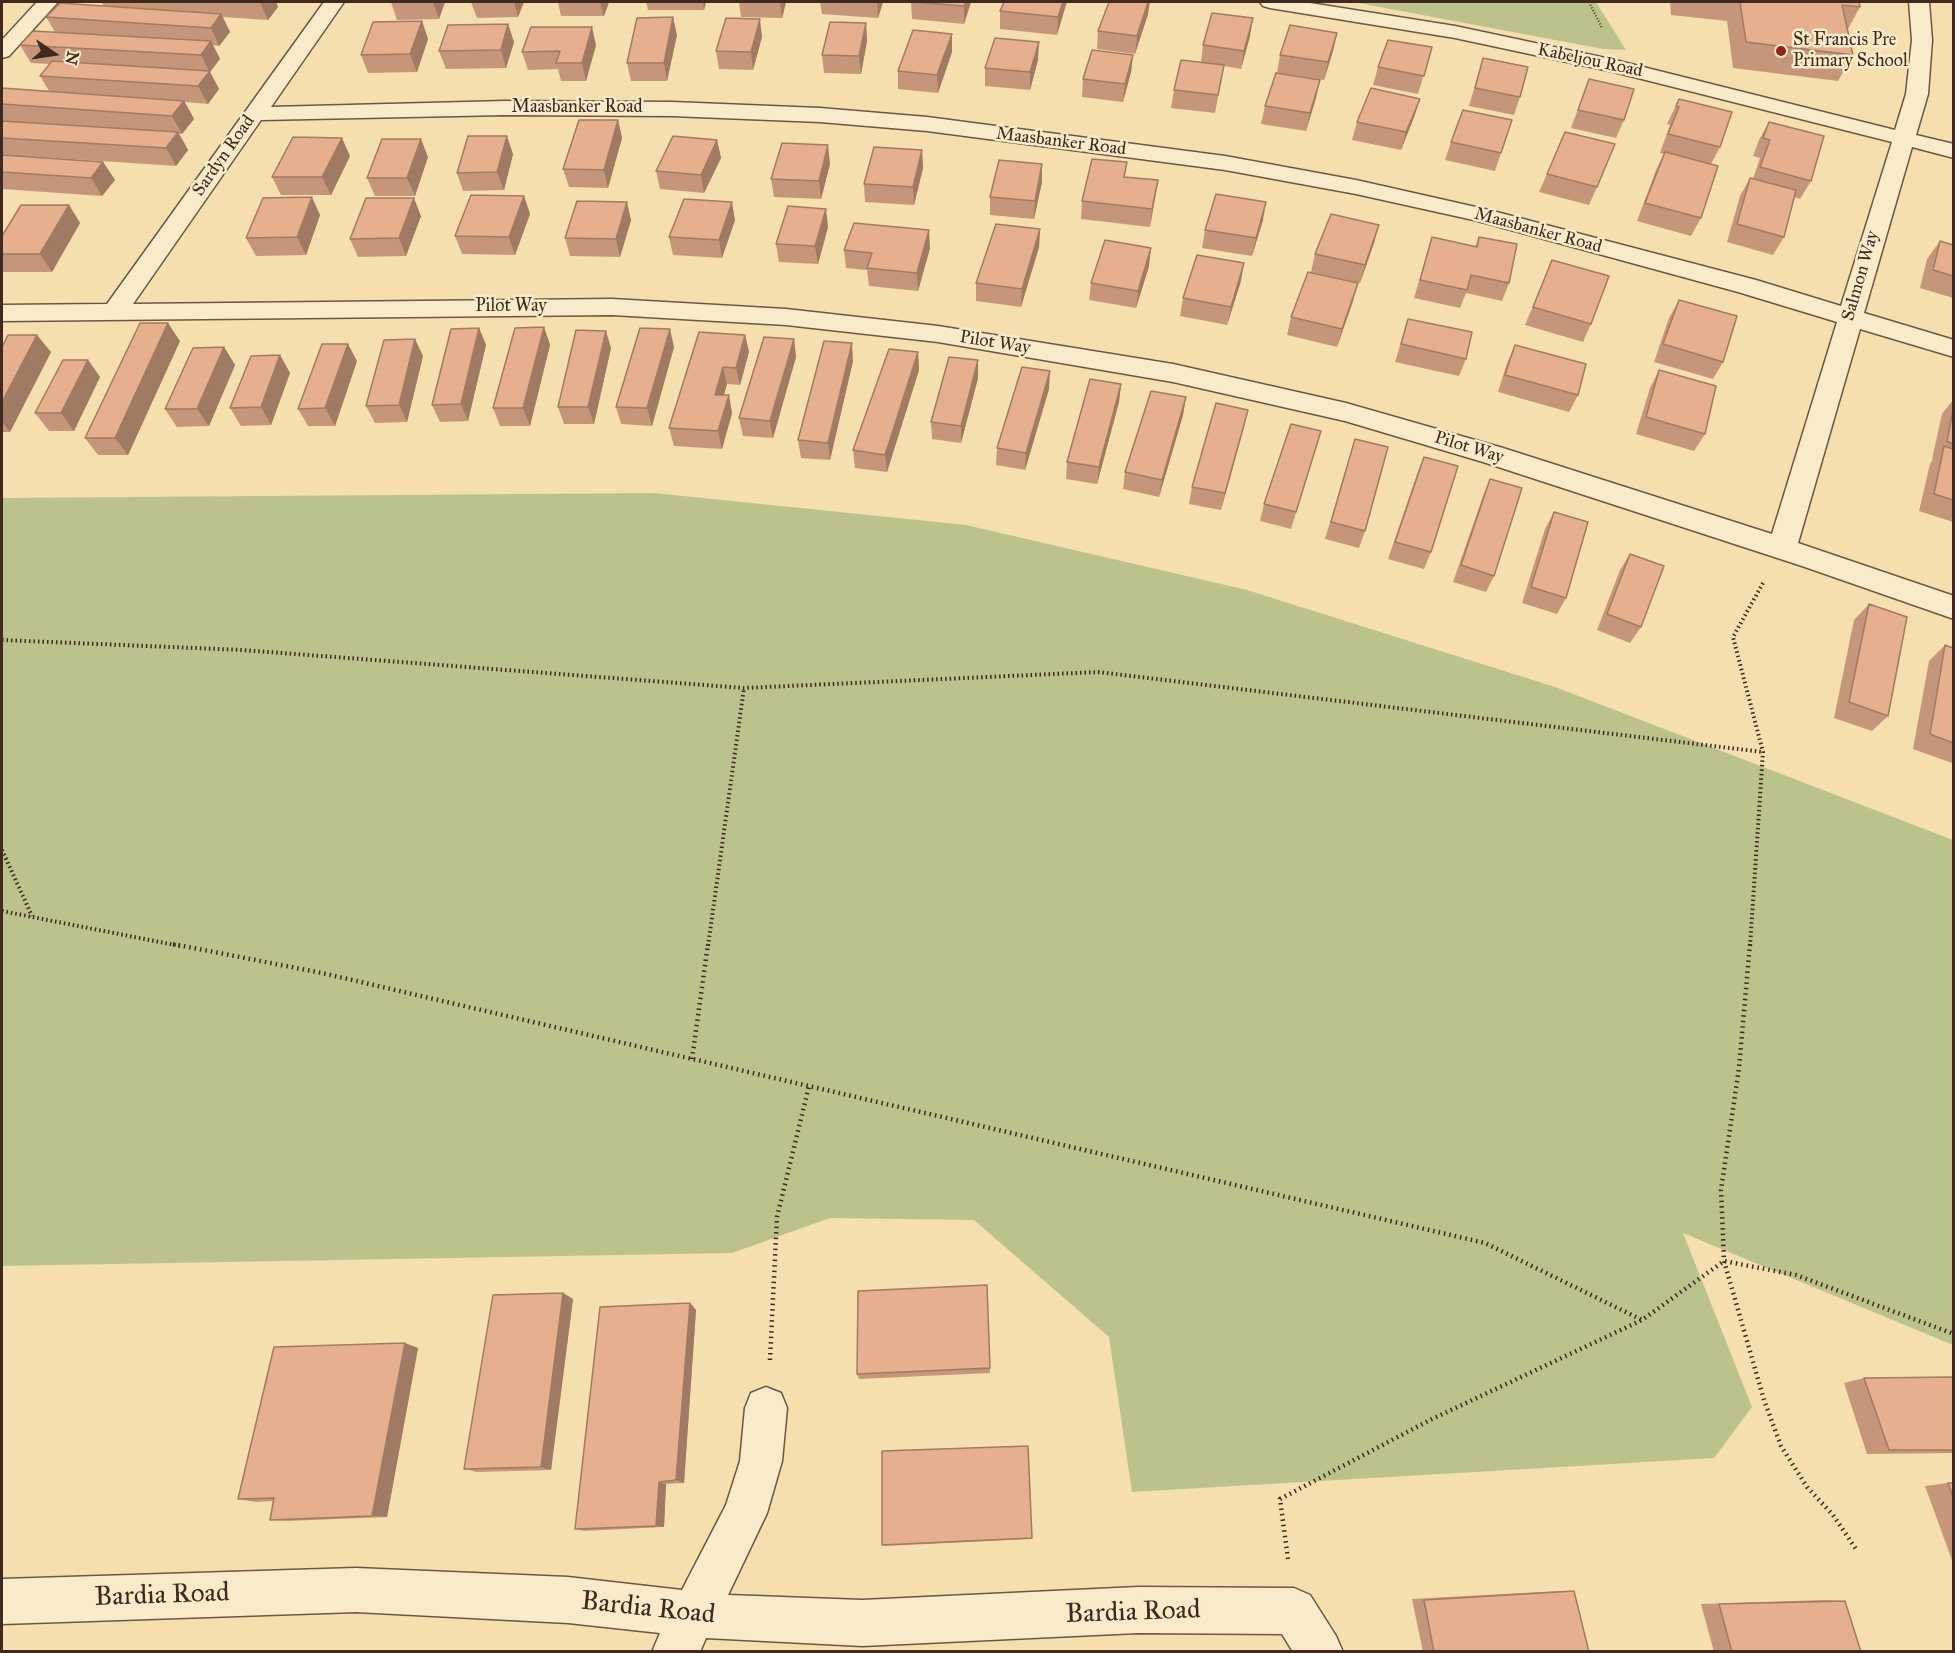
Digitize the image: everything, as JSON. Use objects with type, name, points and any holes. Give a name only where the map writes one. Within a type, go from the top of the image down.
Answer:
[{"type":"street","points":[[2,52],[48,2]]},
{"type":"street","name":"Sardyn Road","points":[[116,311],[334,2]]},
{"type":"street","name":"Kabeljou Road","points":[[1270,2],[1455,32],[1615,66],[1953,151]]},
{"type":"street","name":"Salmon Way","points":[[1782,548],[1849,317],[1905,138],[1921,71],[1919,2]]},
{"type":"street","name":"Maasbanker Road","points":[[254,114],[505,108],[672,109],[820,116],[961,129],[1225,163],[1356,187],[1493,218],[1747,286],[1849,317]]},
{"type":"street","name":"Pilot Way","points":[[2,313],[612,307],[786,317],[938,334],[1173,373],[1346,412],[1493,455],[1782,548],[1953,608]]},
{"type":"street","points":[[1849,317],[1953,349]]},
{"type":"street","points":[[675,1652],[692,1612],[720,1566],[745,1513],[761,1461],[766,1408]]},
{"type":"street","name":"Bardia Road","points":[[2,1602],[356,1590],[568,1600],[721,1617],[862,1623],[1138,1610],[1294,1611]]},
{"type":"street","points":[[1294,1611],[1320,1652]]},
{"type":"path","points":[[1782,548],[1734,637],[1763,752],[1755,888],[1739,1068],[1721,1190],[1724,1261],[1764,1400],[1781,1446],[1807,1487],[1833,1515],[1856,1549]]},
{"type":"path","points":[[2,640],[242,650],[744,688],[1098,672],[1763,752]]},
{"type":"path","points":[[692,1059],[744,688]]},
{"type":"path","points":[[2,850],[33,917]]},
{"type":"path","points":[[2,911],[321,973],[1485,1243],[1642,1320]]},
{"type":"path","points":[[766,1408],[777,1217],[809,1086]]},
{"type":"path","points":[[1294,1611],[1280,1499],[1430,1420],[1642,1320],[1724,1261],[1796,1275],[1953,1334]]},
{"type":"green space","points":[[1353,2],[1596,2],[1626,50],[1603,49]]},
{"type":"green space","points":[[654,493],[966,525],[1247,590],[1555,687],[1953,840],[1953,1345],[1683,1233],[1752,1407],[1714,1458],[1132,1492],[1109,1337],[974,1220],[830,1218],[732,1253],[2,1266],[2,498]]},
{"type":"building","points":[[912,2],[966,2],[964,6]]},
{"type":"building","points":[[1004,2],[1063,2],[1058,17],[1000,11]]},
{"type":"building","points":[[1109,2],[1148,2],[1137,36],[1098,31]]},
{"type":"building","points":[[1740,2],[1859,2],[1860,7],[1842,5],[1853,55],[1746,42]]},
{"type":"building","points":[[60,3],[221,14],[211,28],[46,17]]},
{"type":"building","points":[[1212,13],[1253,18],[1244,51],[1203,45]]},
{"type":"building","points":[[673,17],[664,63],[627,63],[637,18]]},
{"type":"building","points":[[726,18],[760,19],[751,52],[716,51]]},
{"type":"building","points":[[422,21],[410,54],[361,55],[373,22]]},
{"type":"building","points":[[830,22],[866,23],[859,56],[822,55]]},
{"type":"building","points":[[508,24],[501,50],[439,51],[448,25]]},
{"type":"building","points":[[1290,25],[1337,33],[1328,62],[1280,55]]},
{"type":"building","points":[[531,27],[592,27],[582,63],[556,63],[560,51],[522,52]]},
{"type":"building","points":[[913,30],[952,34],[937,75],[898,71]]},
{"type":"building","points":[[33,31],[211,41],[201,55],[20,45]]},
{"type":"building","points":[[995,38],[1039,42],[1030,72],[985,68]]},
{"type":"building","points":[[1388,40],[1432,47],[1424,76],[1378,67]]},
{"type":"building","points":[[1092,50],[1133,55],[1125,84],[1083,79]]},
{"type":"building","points":[[1483,58],[1528,67],[1520,97],[1475,88]]},
{"type":"building","points":[[1181,60],[1224,65],[1218,95],[1174,90]]},
{"type":"building","points":[[52,61],[210,71],[198,86],[40,76]]},
{"type":"building","points":[[1276,73],[1320,80],[1310,113],[1265,106]]},
{"type":"building","points":[[1589,79],[1634,89],[1624,120],[1578,110]]},
{"type":"building","points":[[2,88],[184,101],[172,116],[2,104]]},
{"type":"building","points":[[1371,88],[1420,99],[1406,132],[1357,122]]},
{"type":"building","points":[[1679,99],[1732,112],[1720,147],[1668,134],[1679,107],[1676,106]]},
{"type":"building","points":[[1463,110],[1512,120],[1501,153],[1451,142]]},
{"type":"building","points":[[579,120],[618,120],[604,170],[563,169]]},
{"type":"building","points":[[2,121],[178,132],[166,148],[2,138]]},
{"type":"building","points":[[1769,122],[1824,136],[1811,181],[1760,167],[1770,140],[1763,138]]},
{"type":"building","points":[[1565,132],[1615,144],[1597,187],[1547,174]]},
{"type":"building","points":[[468,136],[507,136],[497,172],[457,173]]},
{"type":"building","points":[[673,136],[717,140],[701,175],[656,171]]},
{"type":"building","points":[[293,137],[342,138],[322,177],[272,177]]},
{"type":"building","points":[[382,139],[421,139],[407,178],[367,178]]},
{"type":"building","points":[[782,143],[828,145],[819,181],[771,179]]},
{"type":"building","points":[[874,147],[922,150],[913,187],[864,184]]},
{"type":"building","points":[[1665,152],[1718,166],[1701,218],[1645,203]]},
{"type":"building","points":[[2,155],[103,162],[91,178],[2,172]]},
{"type":"building","points":[[1092,159],[1127,162],[1124,177],[1158,180],[1152,209],[1082,201]]},
{"type":"building","points":[[999,160],[1042,164],[1035,201],[990,197]]},
{"type":"building","points":[[1750,178],[1796,190],[1784,237],[1737,224]]},
{"type":"building","points":[[1216,194],[1266,202],[1256,238],[1205,230]]},
{"type":"building","points":[[471,195],[524,196],[509,237],[455,236]]},
{"type":"building","points":[[312,197],[297,237],[246,238],[263,198]]},
{"type":"building","points":[[366,198],[414,198],[399,238],[350,239]]},
{"type":"building","points":[[684,199],[732,202],[719,240],[669,237]]},
{"type":"building","points":[[577,201],[627,202],[616,239],[565,238]]},
{"type":"building","points":[[21,205],[69,205],[40,254],[2,254],[2,236]]},
{"type":"building","points":[[788,206],[826,209],[815,246],[776,244]]},
{"type":"building","points":[[1331,214],[1379,225],[1365,265],[1315,254]]},
{"type":"building","points":[[854,223],[929,230],[917,273],[867,268],[872,253],[844,250]]},
{"type":"building","points":[[996,224],[1040,229],[1022,289],[976,283]]},
{"type":"building","points":[[1432,237],[1477,247],[1479,237],[1517,244],[1509,283],[1471,275],[1467,290],[1420,280]]},
{"type":"building","points":[[1105,240],[1151,248],[1138,291],[1091,283]]},
{"type":"building","points":[[1940,241],[1953,245],[1953,276],[1933,270]]},
{"type":"building","points":[[1197,255],[1244,263],[1231,307],[1183,298]]},
{"type":"building","points":[[1552,260],[1609,276],[1591,324],[1533,307]]},
{"type":"building","points":[[1308,272],[1358,283],[1342,329],[1291,317]]},
{"type":"building","points":[[1679,300],[1737,316],[1723,362],[1663,344]]},
{"type":"building","points":[[1408,319],[1472,332],[1466,359],[1401,344]]},
{"type":"building","points":[[140,323],[168,323],[115,438],[85,438]]},
{"type":"building","points":[[544,327],[523,408],[493,408],[515,328]]},
{"type":"building","points":[[479,328],[461,404],[432,405],[451,329]]},
{"type":"building","points":[[640,328],[670,329],[647,408],[616,407]]},
{"type":"building","points":[[576,330],[606,331],[588,407],[558,407]]},
{"type":"building","points":[[699,332],[745,335],[736,368],[723,367],[715,395],[729,395],[718,431],[669,428]]},
{"type":"building","points":[[8,335],[37,335],[2,402],[2,347]]},
{"type":"building","points":[[764,337],[794,339],[770,421],[739,418]]},
{"type":"building","points":[[415,339],[399,405],[366,406],[384,340]]},
{"type":"building","points":[[824,341],[852,343],[828,443],[798,440]]},
{"type":"building","points":[[322,344],[348,344],[325,408],[298,409]]},
{"type":"building","points":[[1515,345],[1586,364],[1578,395],[1505,375]]},
{"type":"building","points":[[224,347],[197,409],[165,409],[193,348]]},
{"type":"building","points":[[889,349],[918,352],[885,455],[853,450]]},
{"type":"building","points":[[280,355],[261,407],[230,408],[251,356]]},
{"type":"building","points":[[949,357],[978,360],[961,426],[931,422]]},
{"type":"building","points":[[63,360],[88,360],[61,413],[35,413]]},
{"type":"building","points":[[1022,367],[1050,371],[1026,453],[997,448]]},
{"type":"building","points":[[1659,370],[1716,386],[1705,434],[1646,417]]},
{"type":"building","points":[[1090,379],[1121,384],[1099,467],[1067,462]]},
{"type":"building","points":[[1151,391],[1186,397],[1162,480],[1125,472]]},
{"type":"building","points":[[1216,403],[1248,410],[1225,493],[1192,487]]},
{"type":"building","points":[[1953,410],[1953,444],[1947,441]]},
{"type":"building","points":[[1291,424],[1321,431],[1296,512],[1264,504]]},
{"type":"building","points":[[1355,439],[1388,447],[1365,531],[1331,522]]},
{"type":"building","points":[[1944,446],[1953,449],[1953,500],[1934,494]]},
{"type":"building","points":[[1424,457],[1458,466],[1431,552],[1395,542]]},
{"type":"building","points":[[1490,479],[1522,488],[1494,576],[1461,565]]},
{"type":"building","points":[[1554,512],[1588,522],[1566,598],[1531,587]]},
{"type":"building","points":[[1630,554],[1664,566],[1641,627],[1607,614]]},
{"type":"building","points":[[1869,604],[1907,617],[1888,716],[1849,702]]},
{"type":"building","points":[[1945,645],[1953,648],[1953,743],[1930,734]]},
{"type":"building","points":[[987,1285],[990,1368],[857,1374],[858,1291]]},
{"type":"building","points":[[563,1293],[541,1467],[464,1469],[493,1295]]},
{"type":"building","points":[[690,1303],[676,1480],[659,1482],[656,1526],[575,1529],[600,1307]]},
{"type":"building","points":[[405,1343],[372,1516],[270,1520],[274,1498],[238,1499],[274,1347]]},
{"type":"building","points":[[1953,1377],[1953,1450],[1889,1450],[1864,1378]]},
{"type":"building","points":[[1028,1446],[1032,1538],[882,1545],[882,1451]]},
{"type":"building","points":[[1948,1483],[1953,1483],[1953,1497]]},
{"type":"building","points":[[1574,1591],[1589,1652],[1434,1652],[1424,1600]]},
{"type":"building","points":[[1845,1601],[1861,1652],[1732,1652],[1719,1604]]},
{"type":"place","name":"St Francis Pre Primary School","points":[[1781,51]]}]
